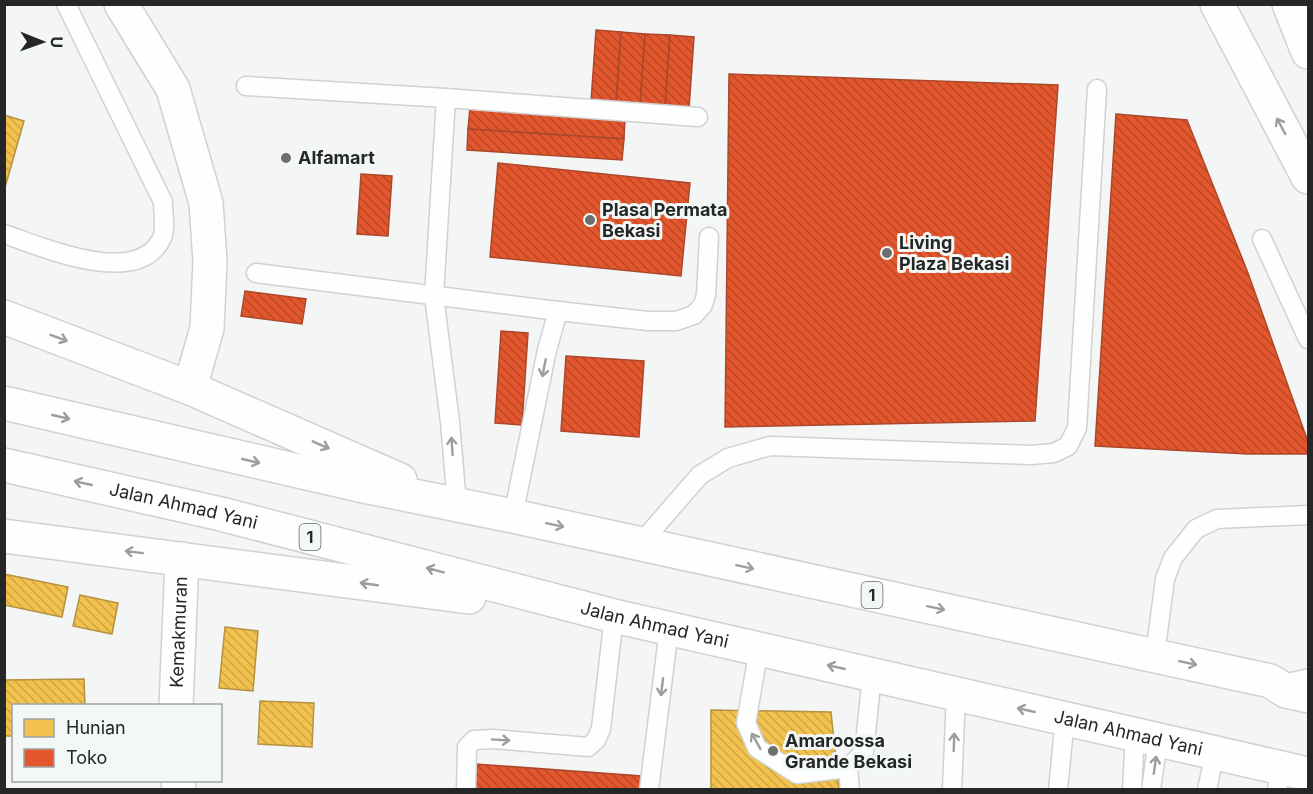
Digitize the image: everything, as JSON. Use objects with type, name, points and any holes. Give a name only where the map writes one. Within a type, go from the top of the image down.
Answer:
[{"type":"main road","points":[[121,4],[173,89],[206,203],[210,261],[207,328],[190,388]]},
{"type":"main road","points":[[1217,4],[1308,177]]},
{"type":"main road","points":[[1289,4],[1308,52]]},
{"type":"main road","points":[[4,317],[190,388],[456,504]]},
{"type":"main road","name":"1","points":[[4,403],[359,485],[513,516],[1270,681],[1301,691]]},
{"type":"main road","name":"Jalan Ahmad Yani","points":[[4,465],[221,514],[614,616],[1215,753],[1289,777]]},
{"type":"main road","points":[[4,536],[614,616]]},
{"type":"main road","name":"Kemakmuran","points":[[176,704],[182,559]]},
{"type":"lane","points":[[4,234],[57,251],[110,264],[134,262],[154,252],[163,236],[163,202],[66,4]]},
{"type":"lane","points":[[246,86],[699,117]]},
{"type":"lane","points":[[640,544],[700,474],[728,458],[770,446],[1031,455],[1054,453],[1068,446],[1077,428],[1097,89]]},
{"type":"lane","points":[[446,98],[434,296],[450,422],[456,504]]},
{"type":"lane","points":[[256,273],[558,311],[648,321],[676,321],[694,315],[703,305],[706,295],[709,237]]},
{"type":"lane","points":[[1262,239],[1308,339]]},
{"type":"lane","points":[[513,516],[547,350],[558,311]]},
{"type":"lane","points":[[1155,656],[1165,579],[1173,558],[1196,529],[1217,519],[1308,515]]},
{"type":"lane","points":[[465,789],[467,747],[474,740],[494,739],[588,747],[596,740],[601,729],[614,616]]},
{"type":"lane","points":[[649,789],[669,628]]},
{"type":"lane","points":[[759,649],[746,723],[757,748],[796,774],[848,768],[864,752],[872,675]]},
{"type":"lane","points":[[952,789],[956,694]]},
{"type":"lane","points":[[1058,789],[1065,718]]},
{"type":"lane","points":[[1132,789],[1147,737]]},
{"type":"lane","points":[[1147,737],[1151,789]]},
{"type":"lane","points":[[1207,789],[1215,753]]},
{"type":"lane","points":[[848,768],[850,789]]},
{"type":"building: Hunian","points":[[4,115],[24,121],[4,191]]},
{"type":"building: Hunian","points":[[4,574],[68,587],[62,617],[4,605]]},
{"type":"building: Hunian","points":[[80,595],[118,603],[112,634],[73,626]]},
{"type":"building: Hunian","points":[[225,627],[258,631],[253,691],[219,688]]},
{"type":"building: Hunian","points":[[84,679],[85,704],[12,704],[12,736],[4,736],[4,680]]},
{"type":"building: Hunian","points":[[260,701],[314,703],[312,747],[258,744]]},
{"type":"building: Hunian","name":"Amaroossa Grande Bekasi","points":[[711,710],[831,712],[839,790],[711,790]]},
{"type":"building: Toko","points":[[596,30],[621,32],[616,104],[591,102]]},
{"type":"building: Toko","points":[[621,32],[645,34],[640,106],[616,104]]},
{"type":"building: Toko","points":[[645,34],[670,35],[665,107],[640,106]]},
{"type":"building: Toko","points":[[670,35],[694,37],[689,109],[665,107]]},
{"type":"building: Toko","name":"Living Plaza Bekasi","points":[[729,74],[1058,85],[1035,421],[725,427]]},
{"type":"building: Toko","points":[[470,107],[625,117],[624,139],[468,129]]},
{"type":"building: Toko","points":[[1116,114],[1187,120],[1248,273],[1308,442],[1308,454],[1248,454],[1095,446]]},
{"type":"building: Toko","points":[[468,129],[624,139],[622,160],[467,150]]},
{"type":"building: Toko","name":"Plasa Permata Bekasi","points":[[498,163],[690,183],[681,276],[490,257]]},
{"type":"building: Toko","points":[[361,174],[392,176],[388,236],[357,234]]},
{"type":"building: Toko","points":[[245,291],[306,299],[302,324],[241,316]]},
{"type":"building: Toko","points":[[501,331],[528,333],[522,425],[495,423]]},
{"type":"building: Toko","points":[[566,356],[644,361],[639,437],[561,431]]},
{"type":"building: Toko","points":[[461,763],[656,777],[655,790],[460,790]]},
{"type":"place","name":"Alfamart","points":[[286,158]]},
{"type":"place","name":"Plasa Permata Bekasi","points":[[590,220]]},
{"type":"place","name":"Living Plaza Bekasi","points":[[887,253]]},
{"type":"place","name":"Amaroossa Grande Bekasi","points":[[773,751]]}]
